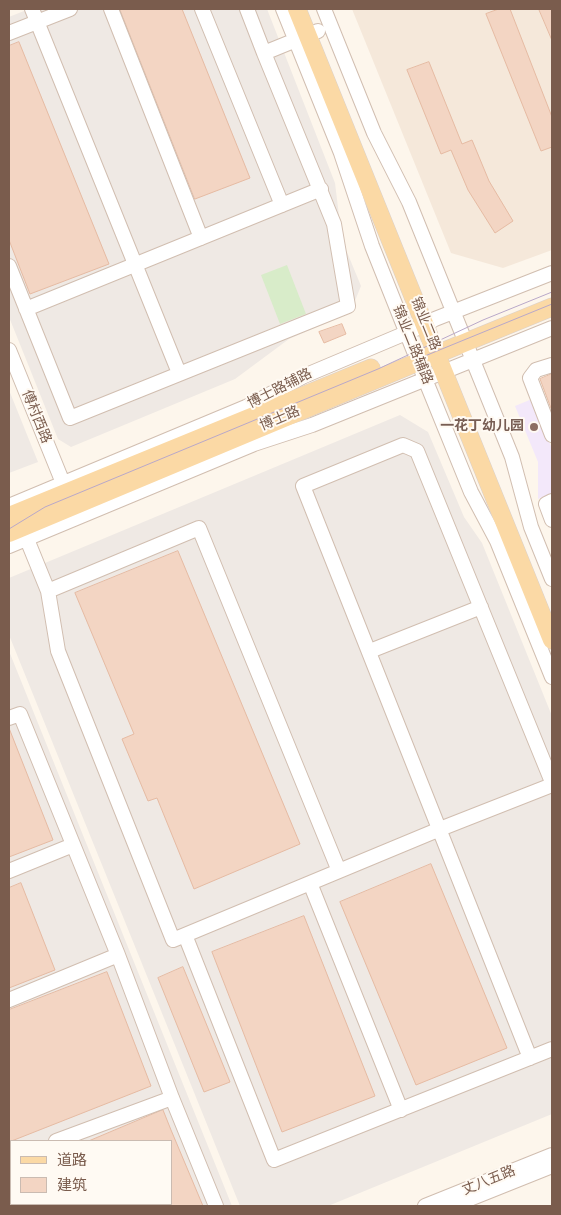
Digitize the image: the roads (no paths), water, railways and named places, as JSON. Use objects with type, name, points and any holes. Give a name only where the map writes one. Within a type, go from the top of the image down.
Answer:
[{"type":"main road","name":"锦业二路","points":[[297,9],[440,346],[552,640]]},
{"type":"main road","name":"锦业二路","points":[[307,35],[309,9]]},
{"type":"main road","name":"博士路","points":[[463,337],[552,294]]},
{"type":"main road","name":"博士路","points":[[17,528],[440,346],[552,307]]},
{"type":"main road","name":"锦业二路","points":[[449,369],[552,608]]},
{"type":"street","points":[[9,33],[34,15],[70,9]]},
{"type":"street","points":[[111,9],[201,238]]},
{"type":"street","points":[[202,9],[282,205]]},
{"type":"street","points":[[9,266],[70,418],[348,306],[334,224],[247,9]]},
{"type":"street","name":"锦业二路辅路","points":[[283,9],[307,35],[341,153],[372,246],[471,492],[497,541],[552,677]]},
{"type":"street","points":[[324,9],[374,133],[409,202],[512,457],[531,527],[552,579]]},
{"type":"street","points":[[34,15],[179,373]]},
{"type":"street","points":[[264,53],[307,35]]},
{"type":"street","points":[[26,309],[321,189]]},
{"type":"street","name":"博士路辅路","points":[[9,506],[246,407],[304,376],[453,312],[552,273]]},
{"type":"street","points":[[9,546],[17,528],[254,444],[312,426],[552,328]]},
{"type":"street","name":"傅村西路","points":[[9,350],[63,483]]},
{"type":"street","points":[[552,365],[536,370],[530,378],[552,435]]},
{"type":"street","points":[[17,528],[48,591],[58,651],[173,940],[440,829],[552,783],[417,451],[403,445],[303,486],[370,651],[440,829],[530,1058]]},
{"type":"street","points":[[552,501],[546,504],[552,520]]},
{"type":"street","points":[[48,591],[199,528],[339,871]]},
{"type":"street","points":[[370,651],[480,607]]},
{"type":"street","points":[[9,716],[20,714],[118,955],[172,1098],[216,1206]]},
{"type":"street","points":[[9,871],[73,844]]},
{"type":"street","points":[[310,883],[401,1110]]},
{"type":"street","points":[[185,935],[274,1160],[552,1049]]},
{"type":"street","points":[[9,1000],[118,955]]},
{"type":"street","points":[[59,1140],[172,1098]]},
{"type":"street","name":"丈八五路","points":[[425,1206],[552,1155]]},
{"type":"street","name":"丈八五路","points":[[452,1206],[552,1166]]},
{"type":"tram line","points":[[9,529],[45,507],[378,369],[483,320],[552,292]]},
{"type":"tram line","points":[[415,360],[552,304]]},
{"type":"place","name":"一花丁幼儿园","points":[[534,427]]}]
